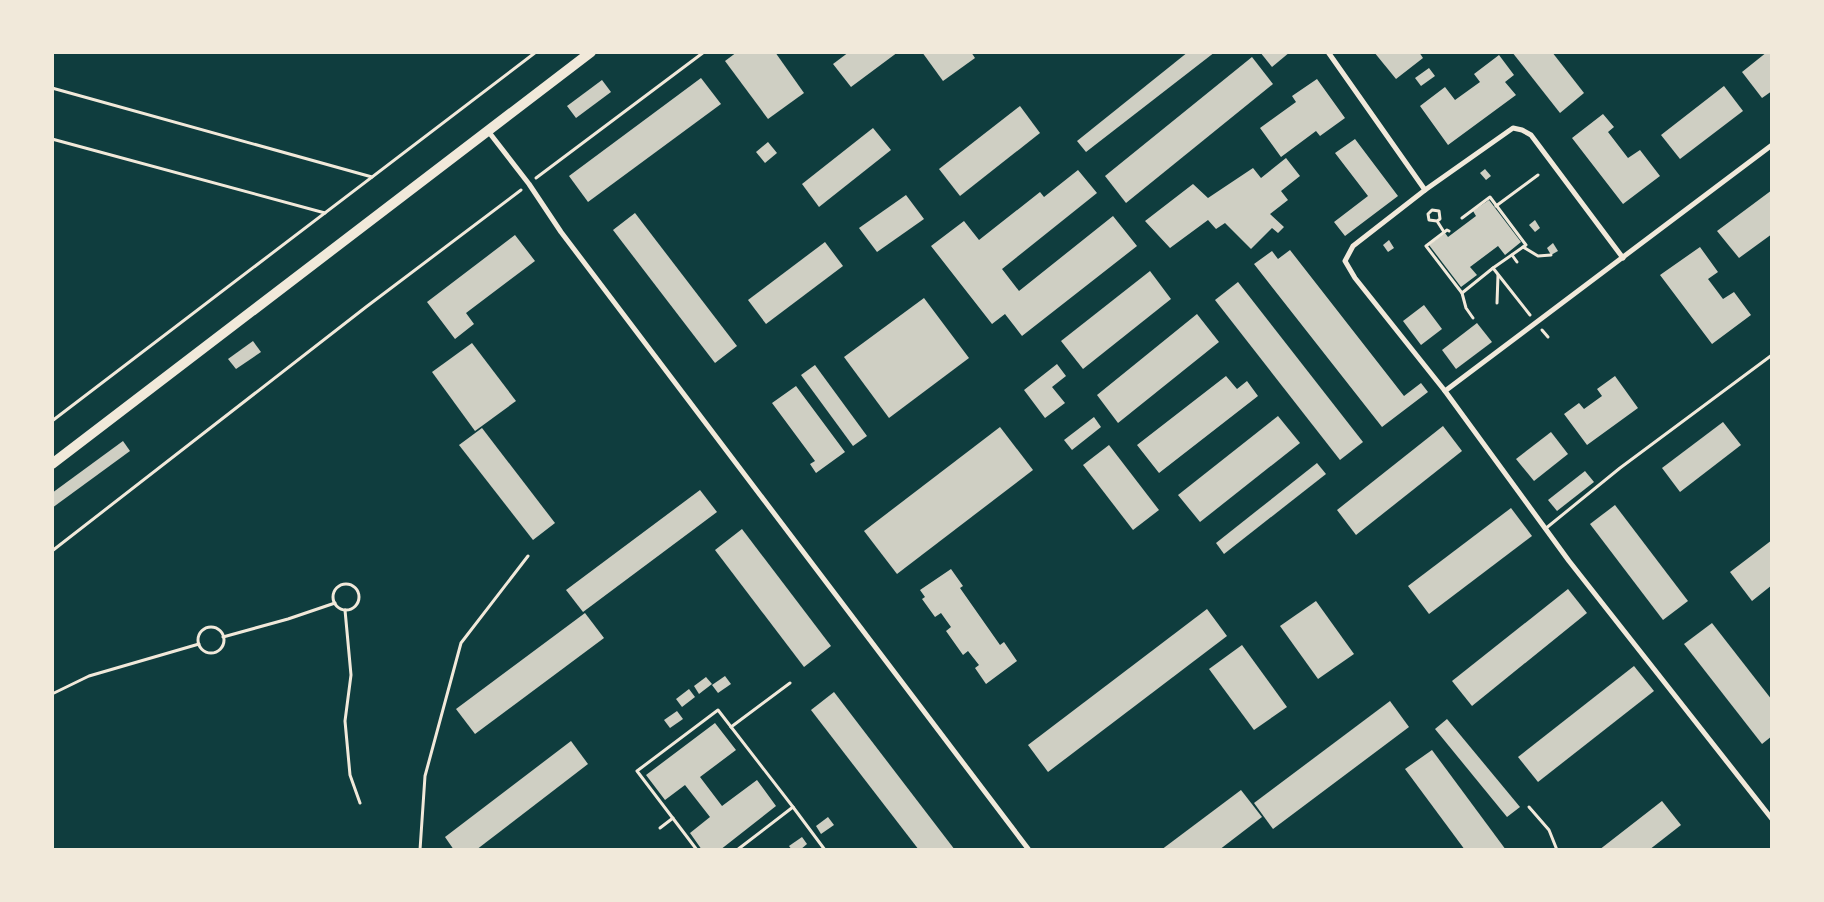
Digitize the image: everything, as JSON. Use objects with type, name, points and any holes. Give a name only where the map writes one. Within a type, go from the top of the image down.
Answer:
[{"type":"main road","points":[[52,464],[592,52]]},
{"type":"street","points":[[1328,52],[1426,190]]},
{"type":"street","points":[[1623,258],[1530,135],[1522,130],[1513,128],[1426,190],[1353,246],[1345,261],[1354,278],[1446,391],[1545,529],[1772,819]]},
{"type":"street","points":[[488,131],[567,240],[1029,850]]},
{"type":"street","points":[[1446,391],[1772,145]]},
{"type":"lane","points":[[1545,529],[1620,468],[1772,355]]},
{"type":"path","points":[[52,421],[536,52]]},
{"type":"path","points":[[52,551],[350,319],[704,52]]},
{"type":"path","points":[[52,88],[372,177]]},
{"type":"path","points":[[52,139],[325,213]]},
{"type":"path","points":[[1496,206],[1538,175]]},
{"type":"path","points":[[1462,218],[1490,197],[1526,246],[1493,268],[1462,293]]},
{"type":"path","points":[[1437,221],[1444,232]]},
{"type":"path","points":[[1449,231],[1444,232],[1426,246],[1462,293],[1466,308],[1473,318]]},
{"type":"path","points":[[1523,247],[1538,256],[1551,256]]},
{"type":"path","points":[[1512,255],[1517,262]]},
{"type":"path","points":[[1493,268],[1548,337]]},
{"type":"path","points":[[1497,303],[1498,275]]},
{"type":"path","points":[[420,850],[426,776],[461,643],[528,556]]},
{"type":"path","points":[[348,584],[353,586],[359,594],[358,604],[350,610],[345,610],[335,603],[334,596],[338,587],[348,584]]},
{"type":"path","points":[[223,637],[335,603]]},
{"type":"path","points":[[345,610],[351,675],[345,720],[350,776],[360,803]]},
{"type":"path","points":[[208,628],[217,629],[223,637],[222,647],[215,653],[205,652],[199,644],[200,634],[208,628]]},
{"type":"path","points":[[52,694],[89,676],[199,644]]},
{"type":"path","points":[[731,726],[790,683]]},
{"type":"path","points":[[697,850],[637,770],[718,710],[825,850]]},
{"type":"path","points":[[737,850],[793,807]]},
{"type":"path","points":[[1530,807],[1549,830],[1557,850]]},
{"type":"path","points":[[660,828],[673,818]]},
{"type":"building","points":[[737,52],[775,52],[804,93],[768,119],[725,61]]},
{"type":"building","points":[[849,52],[898,52],[851,87],[833,64]]},
{"type":"building","points":[[922,52],[971,52],[975,58],[943,81]]},
{"type":"building","points":[[1188,52],[1215,52],[1086,152],[1077,141]]},
{"type":"building","points":[[1260,52],[1290,52],[1272,67]]},
{"type":"building","points":[[1374,52],[1419,52],[1423,58],[1396,79]]},
{"type":"building","points":[[1512,52],[1552,52],[1584,93],[1560,113]]},
{"type":"building","points":[[1767,52],[1772,52],[1772,91],[1762,98],[1742,72]]},
{"type":"building","points":[[1499,55],[1514,75],[1505,82],[1516,95],[1448,145],[1420,106],[1445,87],[1455,100],[1480,82],[1474,74]]},
{"type":"building","points":[[1252,57],[1273,84],[1126,203],[1105,176]]},
{"type":"building","points":[[1429,68],[1435,76],[1421,86],[1415,78]]},
{"type":"building","points":[[701,78],[721,104],[588,202],[569,176]]},
{"type":"building","points":[[1317,79],[1345,118],[1320,136],[1316,131],[1281,157],[1260,128],[1296,102],[1292,96]]},
{"type":"building","points":[[602,80],[611,92],[576,118],[567,106]]},
{"type":"building","points":[[1724,86],[1743,111],[1680,159],[1661,135]]},
{"type":"building","points":[[1020,106],[1040,133],[960,196],[939,169]]},
{"type":"building","points":[[1603,114],[1614,127],[1608,132],[1628,158],[1640,150],[1660,176],[1623,204],[1572,138]]},
{"type":"building","points":[[873,128],[891,150],[819,207],[802,184]]},
{"type":"building","points":[[1355,139],[1398,196],[1345,236],[1334,222],[1368,196],[1335,153]]},
{"type":"building","points":[[768,142],[777,153],[765,163],[756,152]]},
{"type":"building","points":[[1286,158],[1300,176],[1281,191],[1288,200],[1270,214],[1284,227],[1278,233],[1272,228],[1251,249],[1225,223],[1216,229],[1208,220],[1170,248],[1145,221],[1193,184],[1208,198],[1253,168],[1261,178]]},
{"type":"building","points":[[1485,169],[1491,176],[1486,180],[1480,173]]},
{"type":"building","points":[[1078,170],[1097,193],[1002,269],[1019,291],[1113,216],[1137,246],[1022,336],[1005,314],[992,324],[931,246],[964,221],[979,240],[1040,192],[1044,197]]},
{"type":"building","points":[[1772,190],[1772,234],[1739,258],[1717,231]]},
{"type":"building","points":[[906,195],[924,219],[877,252],[859,228]]},
{"type":"building","points":[[1489,200],[1521,242],[1505,255],[1498,246],[1470,267],[1477,275],[1461,287],[1429,245],[1445,233],[1448,237],[1476,216],[1473,211]]},
{"type":"building","points":[[635,213],[737,346],[715,363],[613,230]]},
{"type":"building","points":[[1535,220],[1540,228],[1535,232],[1529,225]]},
{"type":"building","points":[[515,235],[535,261],[466,313],[474,324],[455,339],[427,302]]},
{"type":"building","points":[[1389,240],[1394,248],[1388,252],[1383,245]]},
{"type":"building","points":[[825,242],[843,266],[766,324],[748,300]]},
{"type":"building","points":[[1553,243],[1558,251],[1551,255],[1547,248]]},
{"type":"building","points":[[1700,247],[1718,272],[1708,279],[1723,299],[1734,292],[1751,315],[1712,344],[1660,275]]},
{"type":"building","points":[[1290,250],[1404,396],[1421,383],[1428,392],[1382,427],[1254,264],[1272,251],[1278,259]]},
{"type":"building","points":[[1150,271],[1171,299],[1083,369],[1061,341]]},
{"type":"building","points":[[1238,282],[1363,442],[1340,460],[1215,300]]},
{"type":"building","points":[[924,298],[969,358],[889,418],[844,357]]},
{"type":"building","points":[[1424,305],[1442,329],[1421,345],[1403,321]]},
{"type":"building","points":[[1197,314],[1219,342],[1118,423],[1097,395]]},
{"type":"building","points":[[1477,323],[1492,342],[1456,369],[1442,350]]},
{"type":"building","points":[[253,341],[261,352],[236,369],[228,359]]},
{"type":"building","points":[[472,343],[516,401],[475,431],[432,372]]},
{"type":"building","points":[[1057,364],[1066,376],[1052,387],[1065,403],[1045,418],[1024,390]]},
{"type":"building","points":[[815,365],[867,436],[853,446],[801,375]]},
{"type":"building","points":[[1226,376],[1237,389],[1247,381],[1258,396],[1159,473],[1137,445]]},
{"type":"building","points":[[1615,376],[1638,408],[1587,445],[1564,414],[1579,403],[1584,409],[1602,396],[1597,389]]},
{"type":"building","points":[[796,386],[845,452],[816,473],[810,464],[815,461],[772,403]]},
{"type":"building","points":[[1278,416],[1300,443],[1200,522],[1178,495]]},
{"type":"building","points":[[1094,417],[1101,427],[1072,450],[1064,440]]},
{"type":"building","points":[[1723,422],[1741,445],[1680,492],[1662,468]]},
{"type":"building","points":[[1443,426],[1462,451],[1356,535],[1337,510]]},
{"type":"building","points":[[1000,427],[1033,470],[897,574],[864,531]]},
{"type":"building","points":[[482,428],[555,523],[533,540],[459,445]]},
{"type":"building","points":[[1551,432],[1568,454],[1534,481],[1516,459]]},
{"type":"building","points":[[123,441],[130,451],[52,508],[52,493]]},
{"type":"building","points":[[1109,445],[1159,510],[1133,530],[1083,465]]},
{"type":"building","points":[[1317,463],[1326,474],[1224,554],[1216,543]]},
{"type":"building","points":[[1585,471],[1594,482],[1557,511],[1548,500]]},
{"type":"building","points":[[700,490],[717,512],[583,612],[566,590]]},
{"type":"building","points":[[1615,505],[1688,601],[1663,620],[1590,524]]},
{"type":"building","points":[[1511,508],[1532,536],[1429,614],[1408,586]]},
{"type":"building","points":[[742,529],[831,646],[804,667],[715,550]]},
{"type":"building","points":[[1772,540],[1772,585],[1752,601],[1730,572]]},
{"type":"building","points":[[951,569],[963,586],[960,588],[1000,645],[1004,642],[1017,661],[986,684],[975,668],[979,665],[968,651],[963,655],[946,631],[951,627],[941,613],[935,617],[922,599],[925,597],[920,590]]},
{"type":"building","points":[[1568,589],[1587,613],[1472,706],[1452,681]]},
{"type":"building","points":[[1316,601],[1354,654],[1318,679],[1280,626]]},
{"type":"building","points":[[1207,609],[1227,636],[1048,772],[1028,745]]},
{"type":"building","points":[[585,613],[604,638],[475,734],[456,709]]},
{"type":"building","points":[[1712,623],[1772,700],[1772,736],[1762,744],[1684,644]]},
{"type":"building","points":[[1242,645],[1287,707],[1254,730],[1209,669]]},
{"type":"building","points":[[1634,666],[1654,691],[1538,782],[1518,757]]},
{"type":"building","points":[[725,676],[731,684],[718,693],[712,685]]},
{"type":"building","points":[[706,677],[712,684],[699,694],[694,686]]},
{"type":"building","points":[[689,689],[695,697],[682,707],[676,699]]},
{"type":"building","points":[[834,692],[955,850],[919,850],[811,710]]},
{"type":"building","points":[[1390,701],[1409,727],[1273,829],[1254,803]]},
{"type":"building","points":[[677,711],[683,719],[670,728],[664,720]]},
{"type":"building","points":[[1447,719],[1520,807],[1507,817],[1435,729]]},
{"type":"building","points":[[715,723],[736,750],[700,777],[722,806],[757,780],[776,806],[720,850],[702,850],[690,833],[710,817],[685,785],[665,800],[646,775]]},
{"type":"building","points":[[571,741],[588,764],[476,850],[454,850],[445,837]]},
{"type":"building","points":[[1432,750],[1506,850],[1465,850],[1405,769]]},
{"type":"building","points":[[1241,790],[1262,817],[1219,850],[1161,850]]},
{"type":"building","points":[[1662,801],[1681,825],[1649,850],[1599,850]]},
{"type":"building","points":[[828,817],[834,825],[821,834],[816,826]]},
{"type":"building","points":[[802,837],[807,844],[800,850],[792,850],[789,846]]}]
